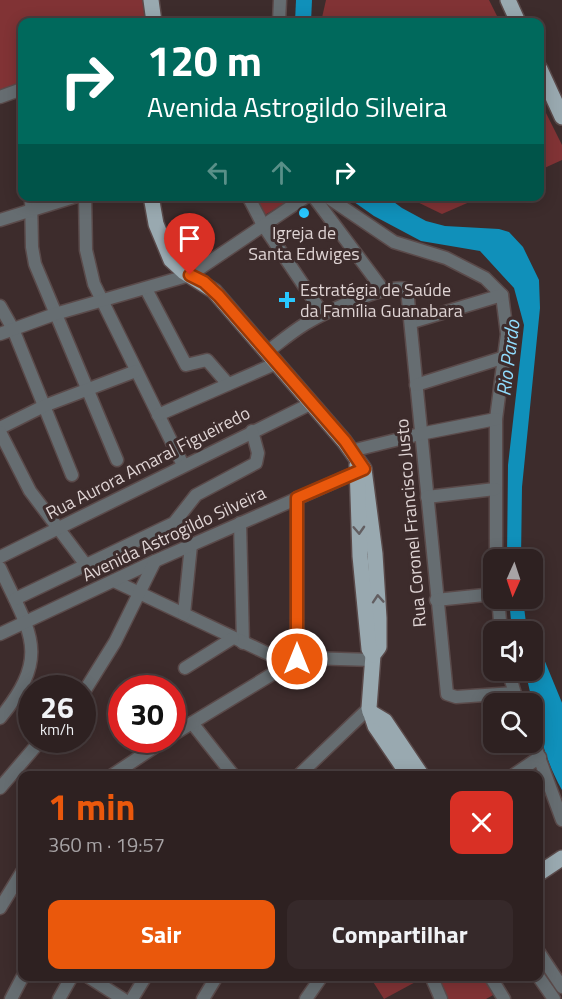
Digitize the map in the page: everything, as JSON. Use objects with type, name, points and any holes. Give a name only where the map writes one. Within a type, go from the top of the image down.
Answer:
[{"type":"main road","points":[[151,0],[153,18]]},
{"type":"main road","points":[[508,0],[516,18]]},
{"type":"main road","points":[[544,78],[562,117]]},
{"type":"main road","points":[[152,201],[153,213],[165,248],[174,264],[214,291],[312,403],[357,463],[379,606],[379,647],[373,657],[369,710],[375,726],[405,771]]},
{"type":"main road","points":[[369,710],[384,721],[419,771]]},
{"type":"main road","points":[[543,871],[562,858]]},
{"type":"street","points":[[279,18],[280,0]]},
{"type":"street","points":[[0,97],[18,90]]},
{"type":"street","points":[[31,201],[36,264],[117,460]]},
{"type":"street","points":[[0,220],[62,201]]},
{"type":"street","points":[[85,201],[89,269],[101,300],[183,465]]},
{"type":"street","points":[[251,201],[263,225],[322,314]]},
{"type":"street","points":[[0,334],[55,314],[190,275],[299,201]]},
{"type":"street","points":[[158,415],[228,384],[272,357],[303,325],[322,314],[384,291],[317,201]]},
{"type":"street","points":[[333,201],[394,242],[446,258],[485,278],[502,295],[507,320],[505,357],[496,419],[496,549]]},
{"type":"street","name":"Rua Coronel Francisco Justo","points":[[384,291],[399,288],[409,291],[420,434],[448,696],[483,697]]},
{"type":"street","points":[[146,289],[186,365],[207,360],[228,384]]},
{"type":"street","points":[[412,322],[502,295]]},
{"type":"street","points":[[0,306],[13,329],[72,476]]},
{"type":"street","points":[[416,385],[505,357]]},
{"type":"street","points":[[86,565],[30,491],[0,430],[44,406],[136,371]]},
{"type":"street","name":"Rua Aurora Amaral Figueiredo","points":[[0,557],[312,403]]},
{"type":"street","name":"Avenida Astrogildo Silveira","points":[[0,634],[155,561],[297,498],[357,463],[420,434],[496,419]]},
{"type":"street","points":[[15,599],[174,523],[191,500],[202,490],[254,465],[258,453],[252,431]]},
{"type":"street","points":[[427,497],[495,489]]},
{"type":"street","points":[[297,498],[297,659]]},
{"type":"street","points":[[238,640],[240,523]]},
{"type":"street","points":[[184,614],[191,545]]},
{"type":"street","points":[[96,675],[140,594],[155,561]]},
{"type":"street","points":[[0,568],[26,621],[33,644],[28,673],[21,688],[0,718]]},
{"type":"street","points":[[114,581],[275,657],[297,659],[373,657]]},
{"type":"street","points":[[436,600],[483,595]]},
{"type":"street","points":[[185,668],[238,640]]},
{"type":"street","points":[[186,727],[297,659]]},
{"type":"street","points":[[303,771],[369,710]]},
{"type":"street","points":[[192,723],[230,771]]},
{"type":"street","points":[[0,788],[30,753]]},
{"type":"street","points":[[118,771],[146,753]]},
{"type":"street","points":[[538,753],[562,820]]},
{"type":"street","points":[[519,771],[540,757]]},
{"type":"street","points":[[0,908],[18,882]]},
{"type":"street","points":[[543,958],[562,987]]},
{"type":"street","points":[[11,999],[20,981]]},
{"type":"street","points":[[59,999],[69,981]]},
{"type":"street","points":[[95,981],[123,999]]},
{"type":"street","points":[[132,999],[143,981]]},
{"type":"street","points":[[203,999],[214,981]]},
{"type":"street","points":[[433,981],[441,999]]},
{"type":"street","points":[[493,981],[504,999]]},
{"type":"street","points":[[541,981],[554,999]]},
{"type":"street","points":[[306,999],[316,987]]},
{"type":"shaded area","points":[[0,0],[144,0],[146,18],[18,18],[18,95],[0,102]]},
{"type":"shaded area","points":[[326,0],[489,0],[498,18],[322,18]]},
{"type":"shaded area","points":[[544,109],[562,145],[562,160],[544,168]]},
{"type":"shaded area","points":[[255,201],[289,201],[263,216]]},
{"type":"shaded area","points":[[415,201],[472,201],[442,214]]},
{"type":"shaded area","points":[[373,981],[417,981],[384,999]]},
{"type":"shaded area","points":[[437,981],[487,981],[495,994],[486,999],[448,999]]},
{"type":"water","points":[[296,0],[312,0],[311,18],[295,18]]},
{"type":"water","points":[[353,201],[392,201],[426,221],[445,226],[499,229],[509,232],[523,247],[539,280],[540,308],[522,487],[521,549],[507,549],[508,465],[524,325],[514,288],[480,251],[421,241],[374,216]]},
{"type":"water","points":[[510,609],[524,609],[526,621],[511,621]]},
{"type":"water","points":[[543,676],[562,711],[562,790],[543,745],[543,693],[530,693],[527,681],[543,681]]},
{"type":"waterway","name":"Rio Pardo","points":[[543,678],[560,719],[562,756]]},
{"type":"place","name":"Igreja de Santa Edwiges","points":[[304,213]]},
{"type":"place","name":"Estratégia de Saúde da Família Guanabara","points":[[287,300]]},
{"type":"route","points":[[190,275],[204,282],[219,296],[345,441],[364,469],[297,498],[297,659]]}]
